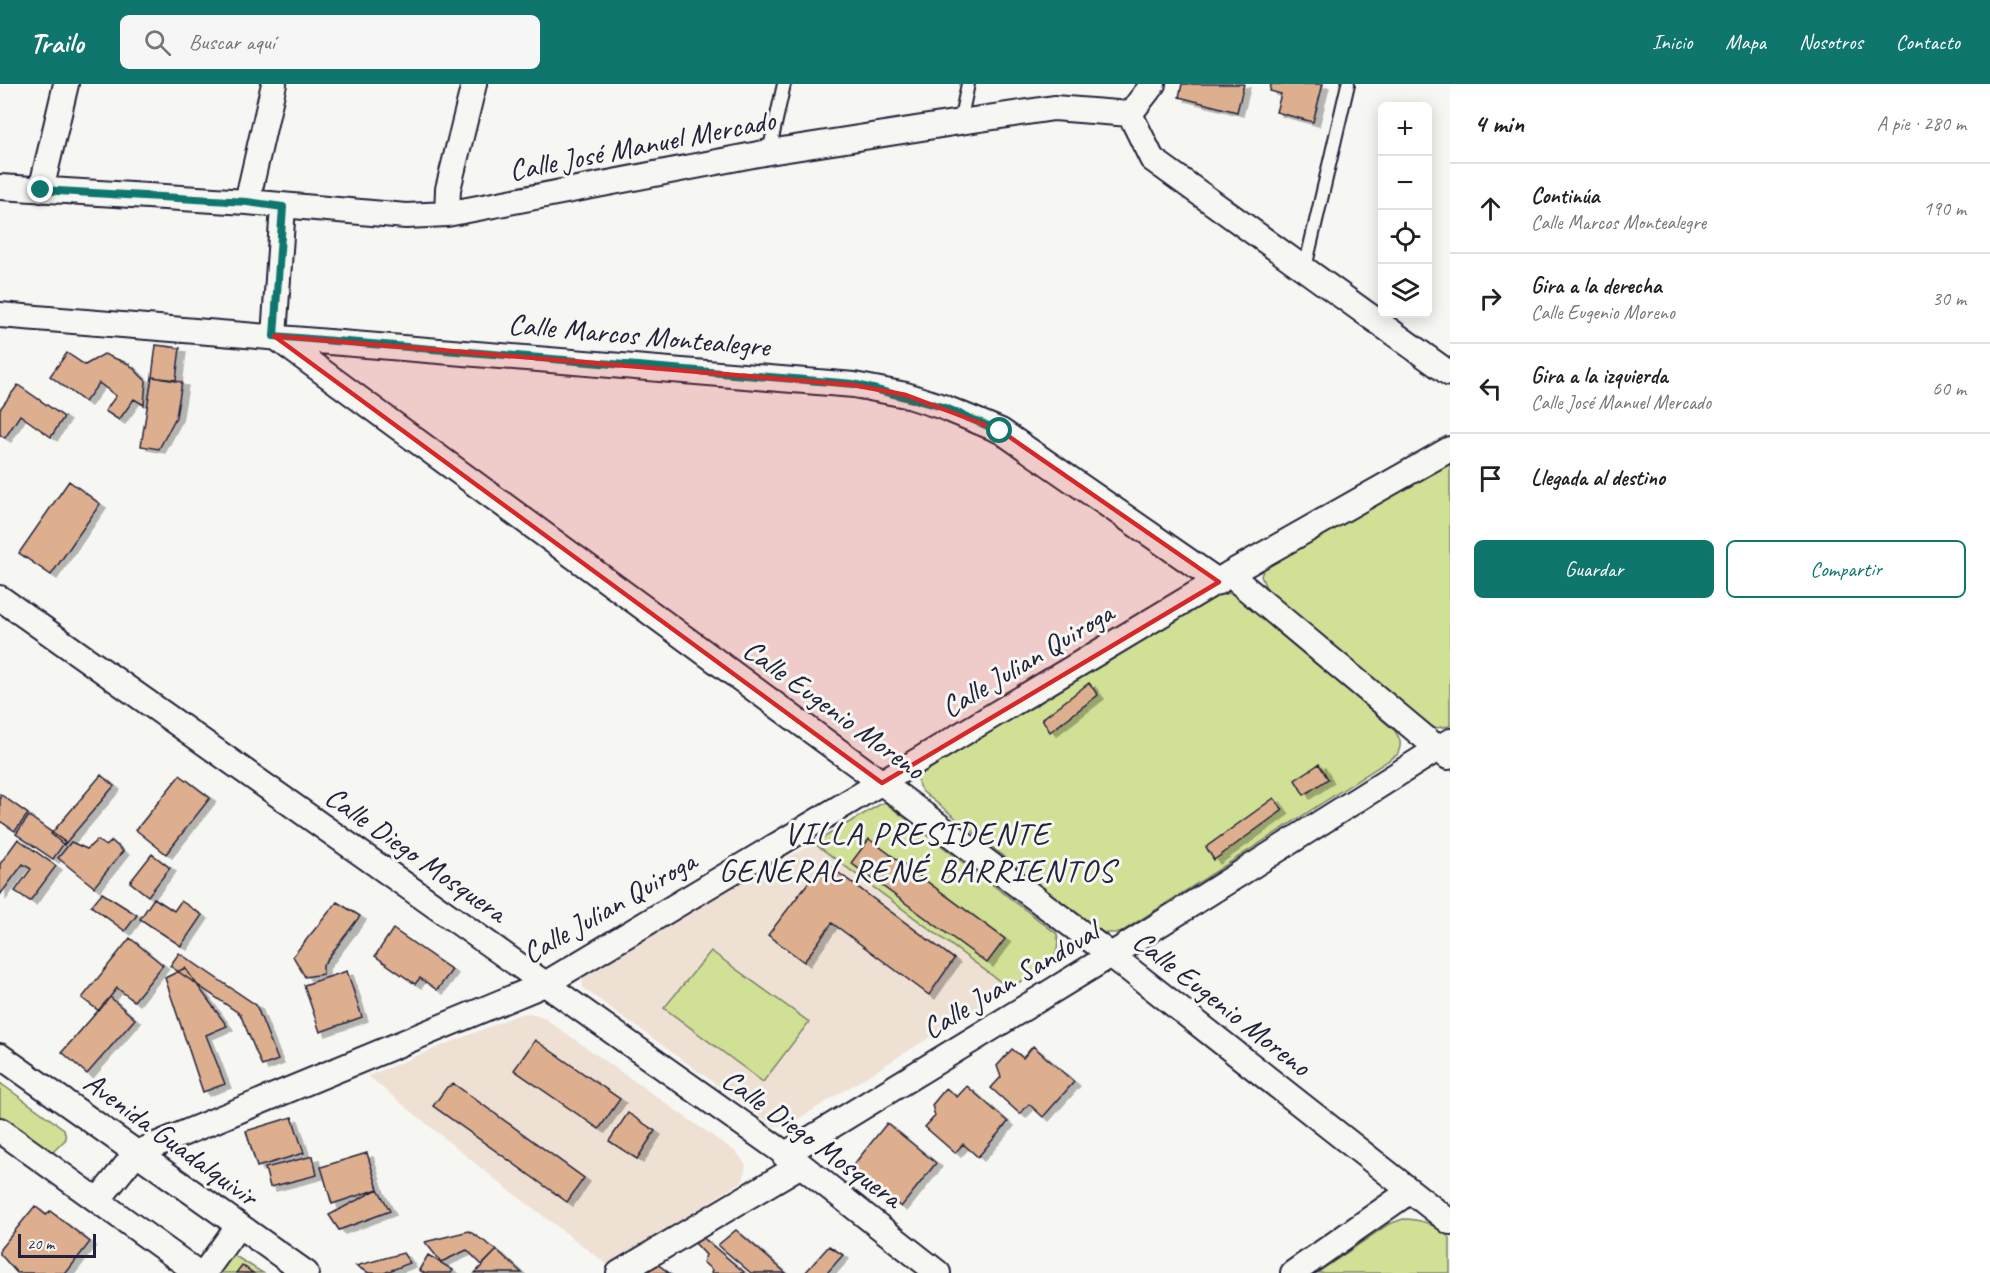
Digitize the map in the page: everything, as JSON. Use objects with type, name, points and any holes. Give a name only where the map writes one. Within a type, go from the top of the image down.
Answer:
[{"type":"street","points":[[41,190],[66,84]]},
{"type":"street","points":[[247,202],[274,84]]},
{"type":"street","points":[[447,214],[448,189],[474,84]]},
{"type":"street","points":[[1154,84],[1130,114],[1152,159],[1450,374]]},
{"type":"street","name":"Calle José Manuel Mercado","points":[[0,187],[247,202],[283,207],[405,216],[447,214],[769,152],[1054,108],[1130,114]]},
{"type":"street","points":[[274,336],[283,207]]},
{"type":"street","name":"Calle Marcos Montealegre","points":[[0,315],[854,384],[943,407],[1000,431],[1224,578],[1446,749]]},
{"type":"street","name":"Calle Eugenio Moreno","points":[[274,336],[882,783],[1111,955],[1450,1222]]},
{"type":"street","name":"Calle Julian Quiroga","points":[[98,1200],[136,1153],[545,984],[1224,578],[1450,449]]},
{"type":"street","name":"Calle Diego Mosquera","points":[[0,598],[792,1160],[938,1273]]},
{"type":"street","name":"Calle Juan Sandoval","points":[[619,1273],[1111,955],[1446,749]]},
{"type":"street","name":"Avenida Guadalquivir","points":[[0,1056],[306,1273]]},
{"type":"street","points":[[0,1130],[198,1273]]},
{"type":"street","points":[[1293,1273],[1410,1191]]},
{"type":"street","points":[[204,1273],[238,1226]]},
{"type":"lane","points":[[769,152],[784,84]]},
{"type":"lane","points":[[960,122],[968,84]]},
{"type":"lane","points":[[1305,268],[1348,84]]},
{"type":"highlighted area","points":[[274,336],[854,385],[906,395],[1001,431],[1219,582],[882,783]]},
{"type":"shaded area","points":[[814,843],[1009,988],[789,1125],[774,1126],[583,988],[582,981],[586,971],[593,965]]},
{"type":"shaded area","points":[[530,1013],[544,1018],[737,1153],[746,1165],[743,1181],[608,1265],[497,1181],[368,1076],[520,1014]]},
{"type":"green space","points":[[1450,459],[1450,726],[1435,728],[1413,720],[1267,590],[1261,576],[1264,568],[1271,563]]},
{"type":"green space","points":[[1219,593],[1235,594],[1243,598],[1395,731],[1399,737],[1399,751],[1397,755],[1120,933],[1100,933],[923,792],[918,782],[920,771]]},
{"type":"green space","points":[[884,802],[1057,934],[1058,945],[1051,962],[1037,973],[1009,988],[814,843]]},
{"type":"green space","points":[[711,951],[809,1022],[763,1082],[664,1008]]},
{"type":"green space","points":[[0,1083],[64,1129],[66,1139],[53,1152],[0,1116]]},
{"type":"green space","points":[[1403,1219],[1428,1224],[1450,1238],[1450,1273],[1317,1273],[1389,1224]]},
{"type":"green space","points":[[230,1253],[263,1273],[217,1273]]},
{"type":"building","points":[[1182,84],[1244,84],[1237,112],[1179,97]]},
{"type":"building","points":[[1271,84],[1323,84],[1313,122],[1276,112],[1281,94],[1270,91]]},
{"type":"building","points":[[156,345],[180,348],[176,380],[152,377]]},
{"type":"building","points":[[67,353],[85,365],[104,354],[129,364],[146,381],[144,405],[134,399],[119,420],[105,411],[116,396],[99,383],[85,402],[50,376]]},
{"type":"building","points":[[152,377],[182,382],[176,417],[159,449],[141,446]]},
{"type":"building","points":[[18,385],[64,417],[51,437],[20,415],[5,438],[0,435],[0,409]]},
{"type":"building","points":[[69,481],[100,504],[51,575],[19,553]]},
{"type":"building","points":[[1089,683],[1098,695],[1050,732],[1042,719]]},
{"type":"building","points":[[1319,764],[1328,779],[1304,795],[1295,780]]},
{"type":"building","points":[[101,775],[114,786],[64,845],[51,834]]},
{"type":"building","points":[[180,775],[210,798],[166,854],[136,830]]},
{"type":"building","points":[[0,794],[28,814],[15,831],[0,821]]},
{"type":"building","points":[[1274,798],[1283,810],[1214,860],[1206,847]]},
{"type":"building","points":[[29,816],[65,842],[53,859],[16,834]]},
{"type":"building","points":[[18,839],[56,866],[30,901],[15,891],[31,869],[23,864],[0,895],[0,864]]},
{"type":"building","points":[[869,839],[1005,939],[987,963],[851,863]]},
{"type":"building","points":[[97,840],[106,846],[112,841],[123,851],[94,887],[58,858],[71,842],[87,849]]},
{"type":"building","points":[[152,854],[170,868],[148,896],[130,882]]},
{"type":"building","points":[[824,862],[954,959],[929,995],[832,923],[804,962],[768,935]]},
{"type":"building","points":[[102,893],[137,915],[125,931],[91,906]]},
{"type":"building","points":[[154,898],[174,911],[181,901],[202,915],[181,946],[140,919]]},
{"type":"building","points":[[337,902],[360,916],[323,965],[323,974],[305,977],[293,956]]},
{"type":"building","points":[[393,929],[452,970],[437,990],[420,978],[415,984],[375,956]]},
{"type":"building","points":[[130,938],[163,965],[134,1001],[117,988],[99,1011],[82,998]]},
{"type":"building","points":[[179,953],[256,1005],[278,1060],[262,1066],[240,1014],[170,966]]},
{"type":"building","points":[[185,968],[227,1026],[206,1035],[225,1084],[203,1092],[165,978]]},
{"type":"building","points":[[347,971],[362,1017],[320,1032],[304,985]]},
{"type":"building","points":[[110,997],[135,1019],[87,1074],[62,1052]]},
{"type":"building","points":[[535,1040],[620,1099],[599,1129],[514,1070]]},
{"type":"building","points":[[1033,1046],[1074,1082],[1043,1117],[1029,1104],[1020,1114],[991,1088],[1001,1077],[997,1066],[1012,1049],[1023,1058]]},
{"type":"building","points":[[454,1084],[584,1178],[567,1202],[433,1106],[447,1087]]},
{"type":"building","points":[[967,1086],[1008,1122],[978,1157],[963,1144],[955,1153],[925,1127],[935,1116],[932,1105],[946,1088],[957,1097]]},
{"type":"building","points":[[628,1113],[655,1131],[637,1159],[609,1141]]},
{"type":"building","points":[[292,1117],[304,1153],[257,1167],[246,1131]]},
{"type":"building","points":[[887,1123],[936,1163],[901,1207],[851,1168]]},
{"type":"building","points":[[367,1153],[378,1189],[332,1204],[321,1167]]},
{"type":"building","points":[[313,1156],[317,1175],[270,1187],[265,1168]]},
{"type":"building","points":[[378,1189],[390,1211],[339,1230],[329,1215]]},
{"type":"building","points":[[35,1206],[46,1215],[50,1211],[90,1242],[66,1273],[17,1273],[0,1254],[0,1249]]},
{"type":"building","points":[[736,1230],[786,1273],[751,1273],[718,1245]]},
{"type":"building","points":[[469,1231],[497,1250],[482,1265],[467,1250],[441,1262],[425,1242]]},
{"type":"building","points":[[701,1236],[744,1272],[711,1273],[712,1270],[703,1262],[706,1255],[695,1243]]},
{"type":"building","points":[[829,1246],[843,1255],[827,1273],[805,1273]]},
{"type":"building","points":[[497,1250],[522,1273],[475,1273]]},
{"type":"building","points":[[403,1253],[410,1263],[384,1273],[369,1273],[356,1266]]},
{"type":"building","points":[[428,1255],[453,1270],[451,1273],[424,1273],[419,1270]]},
{"type":"building","points":[[656,1263],[669,1273],[643,1273]]},
{"type":"building","points":[[242,1265],[253,1273],[236,1273]]},
{"type":"district","name":"VILLA PRESIDENTE GENERAL RENÉ BARRIENTOS","points":[[917,852]]},
{"type":"route","points":[[41,190],[247,202],[283,207],[274,336],[854,384],[943,407],[1000,431]]}]
